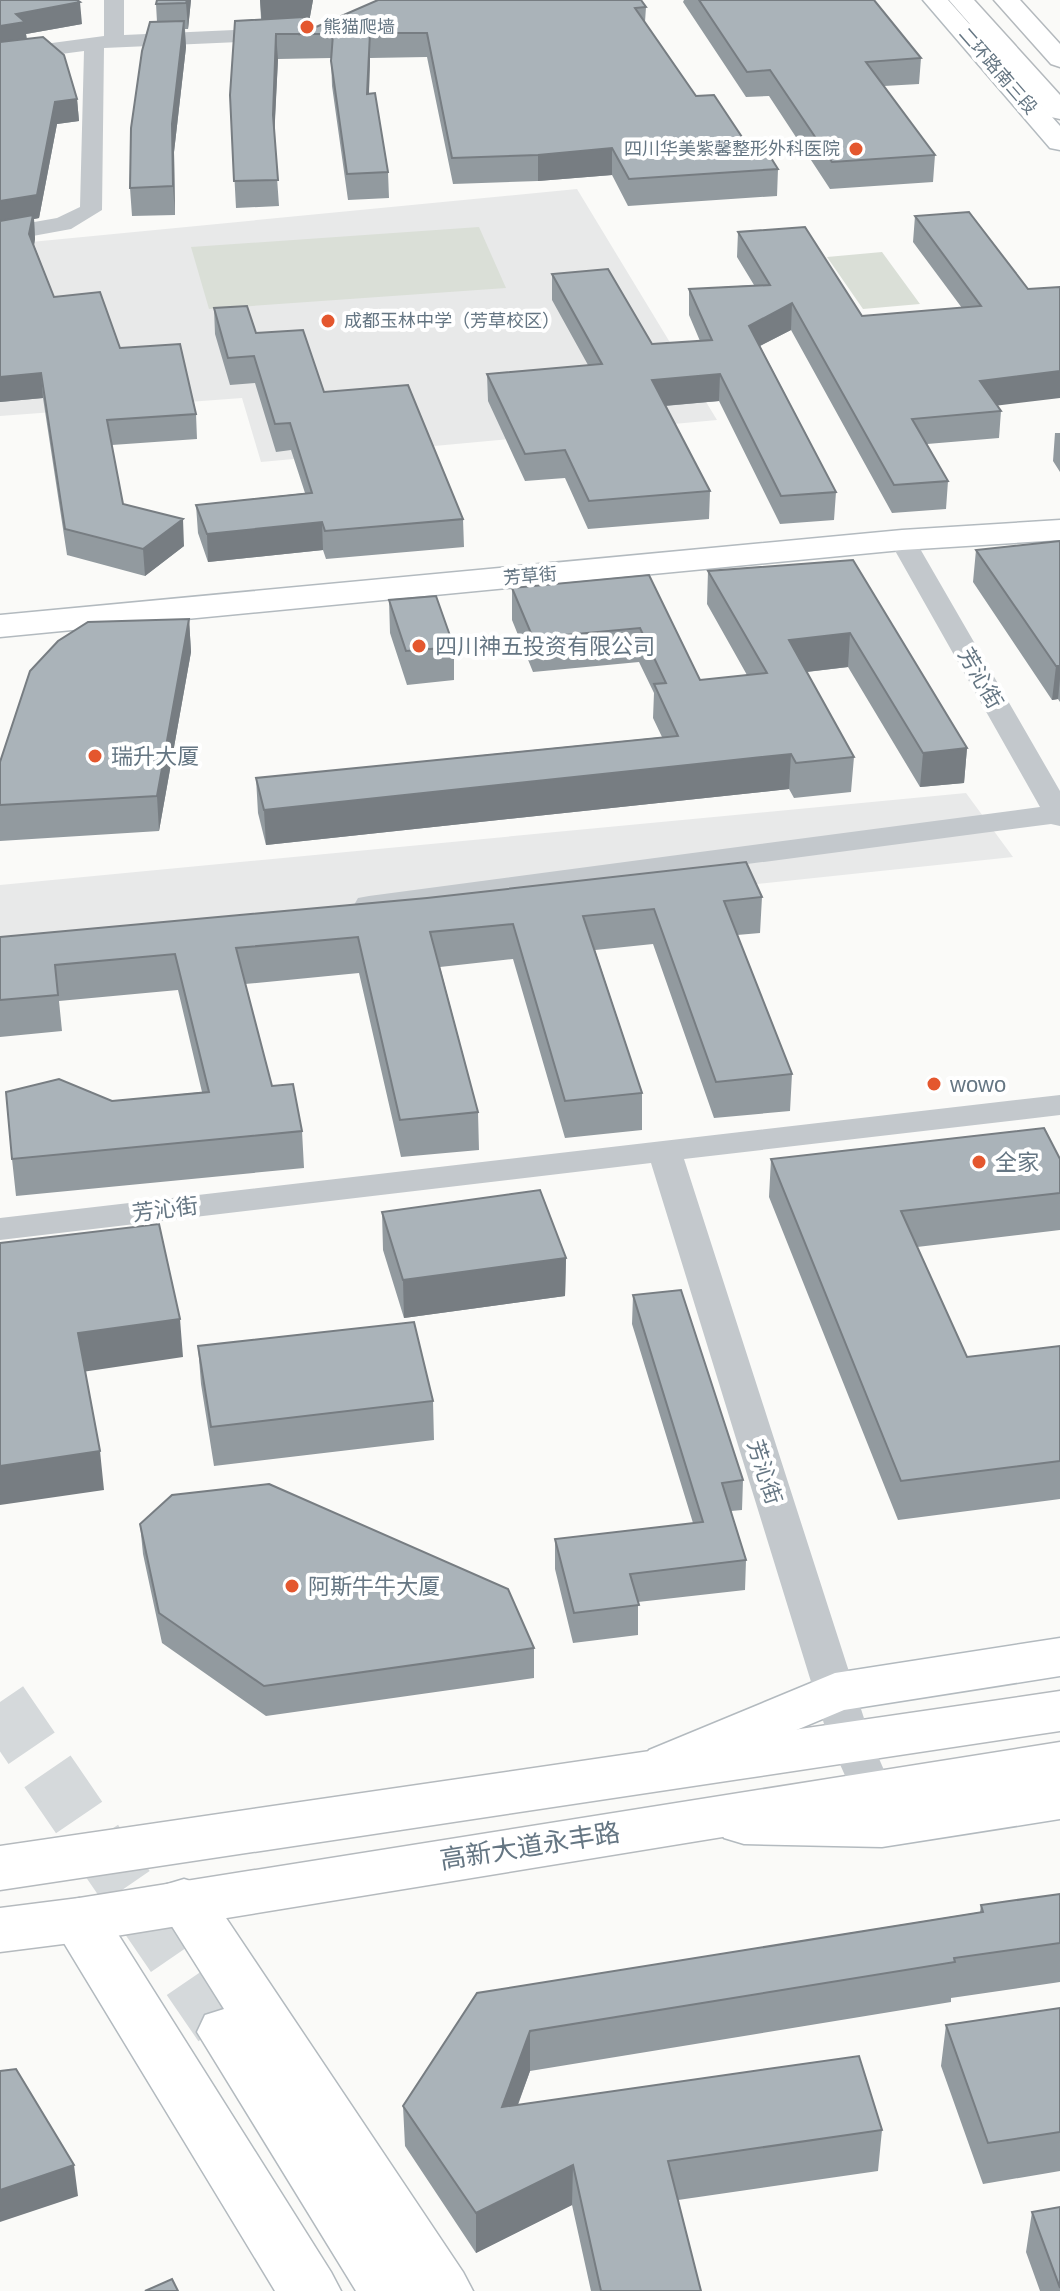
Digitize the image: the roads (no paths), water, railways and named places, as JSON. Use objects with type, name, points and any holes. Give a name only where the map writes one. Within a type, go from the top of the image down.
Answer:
[{"type":"main road","name":"二环路南三段","points":[[935,0],[1060,142]]},
{"type":"main road","points":[[961,0],[1060,111]]},
{"type":"main road","points":[[1007,0],[1060,59]]},
{"type":"main road","name":"芳草街","points":[[0,626],[902,540],[1060,530]]},
{"type":"main road","points":[[0,1868],[654,1770],[1060,1657]]},
{"type":"main road","points":[[842,1716],[1060,1711]]},
{"type":"main road","name":"高新大道永丰路","points":[[0,1930],[79,1920],[1060,1762]]},
{"type":"main road","points":[[681,1822],[882,1826],[1060,1798]]},
{"type":"main road","points":[[184,1901],[441,2291]]},
{"type":"main road","points":[[79,1920],[309,2291]]},
{"type":"main road","points":[[354,2291],[216,2041],[390,2291]]},
{"type":"street","points":[[0,235],[63,224],[91,210],[104,43],[114,0]]},
{"type":"street","points":[[0,56],[104,43],[294,33]]},
{"type":"street","name":"芳沁街","points":[[902,540],[1059,815]]},
{"type":"street","points":[[347,908],[1059,815]]},
{"type":"street","name":"芳沁街","points":[[0,1229],[1060,1105]]},
{"type":"street","name":"芳沁街","points":[[664,1151],[842,1716],[872,1791]]},
{"type":"tunnel","points":[[0,1702],[226,2032]]},
{"type":"place","name":"熊猫爬墙","points":[[307,27]]},
{"type":"place","name":"四川华美紫馨整形外科医院","points":[[856,149]]},
{"type":"place","name":"成都玉林中学（芳草校区）","points":[[328,321]]},
{"type":"place","name":"四川神五投资有限公司","points":[[419,646]]},
{"type":"place","name":"瑞升大厦","points":[[95,756]]},
{"type":"place","name":"wowo","points":[[934,1084]]},
{"type":"place","name":"全家","points":[[979,1162]]},
{"type":"place","name":"阿斯牛牛大厦","points":[[292,1586]]}]
